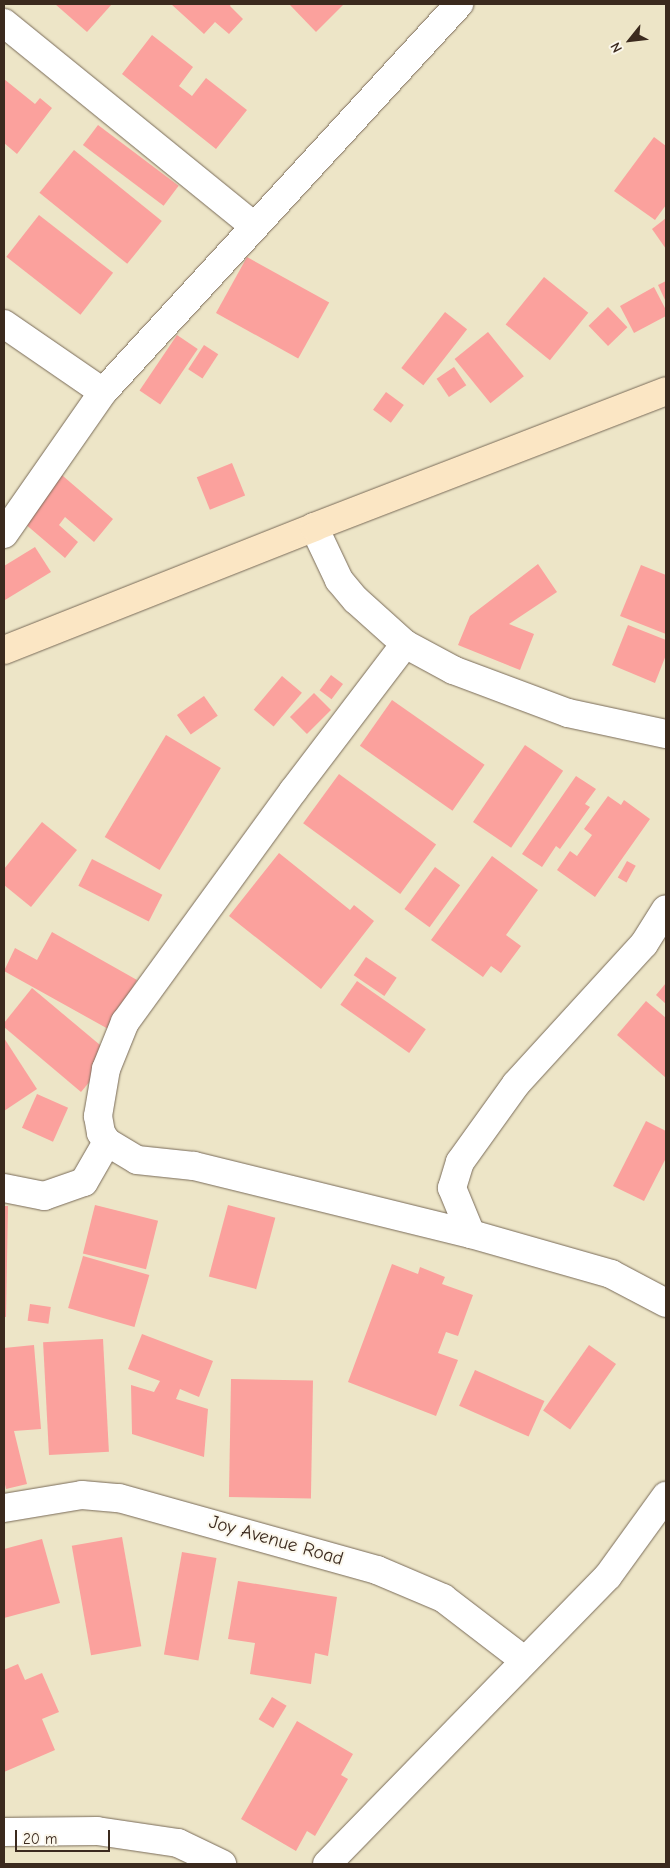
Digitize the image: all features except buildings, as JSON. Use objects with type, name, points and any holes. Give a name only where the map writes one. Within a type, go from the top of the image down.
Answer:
[{"type":"street","points":[[4,534],[103,392],[459,4]]},
{"type":"street","points":[[4,23],[254,226]]},
{"type":"street","points":[[4,324],[103,392]]},
{"type":"street","points":[[4,650],[314,527],[666,392]]},
{"type":"street","points":[[314,527],[339,580],[356,600],[405,644],[453,670],[568,713],[666,734]]},
{"type":"street","points":[[405,644],[288,799],[125,1022],[106,1069],[98,1116],[101,1133],[107,1142],[137,1160],[194,1166],[471,1234],[611,1274],[666,1303]]},
{"type":"street","points":[[471,1234],[452,1188],[460,1162],[516,1084],[644,944],[666,910]]},
{"type":"street","points":[[4,1188],[44,1196],[84,1182],[107,1142]]},
{"type":"street","name":"Joy Avenue Road","points":[[4,1508],[82,1495],[119,1498],[368,1567],[443,1598],[525,1661]]},
{"type":"street","points":[[327,1864],[608,1576],[666,1496]]},
{"type":"street","points":[[4,1832],[97,1831],[178,1843],[222,1864]]}]
